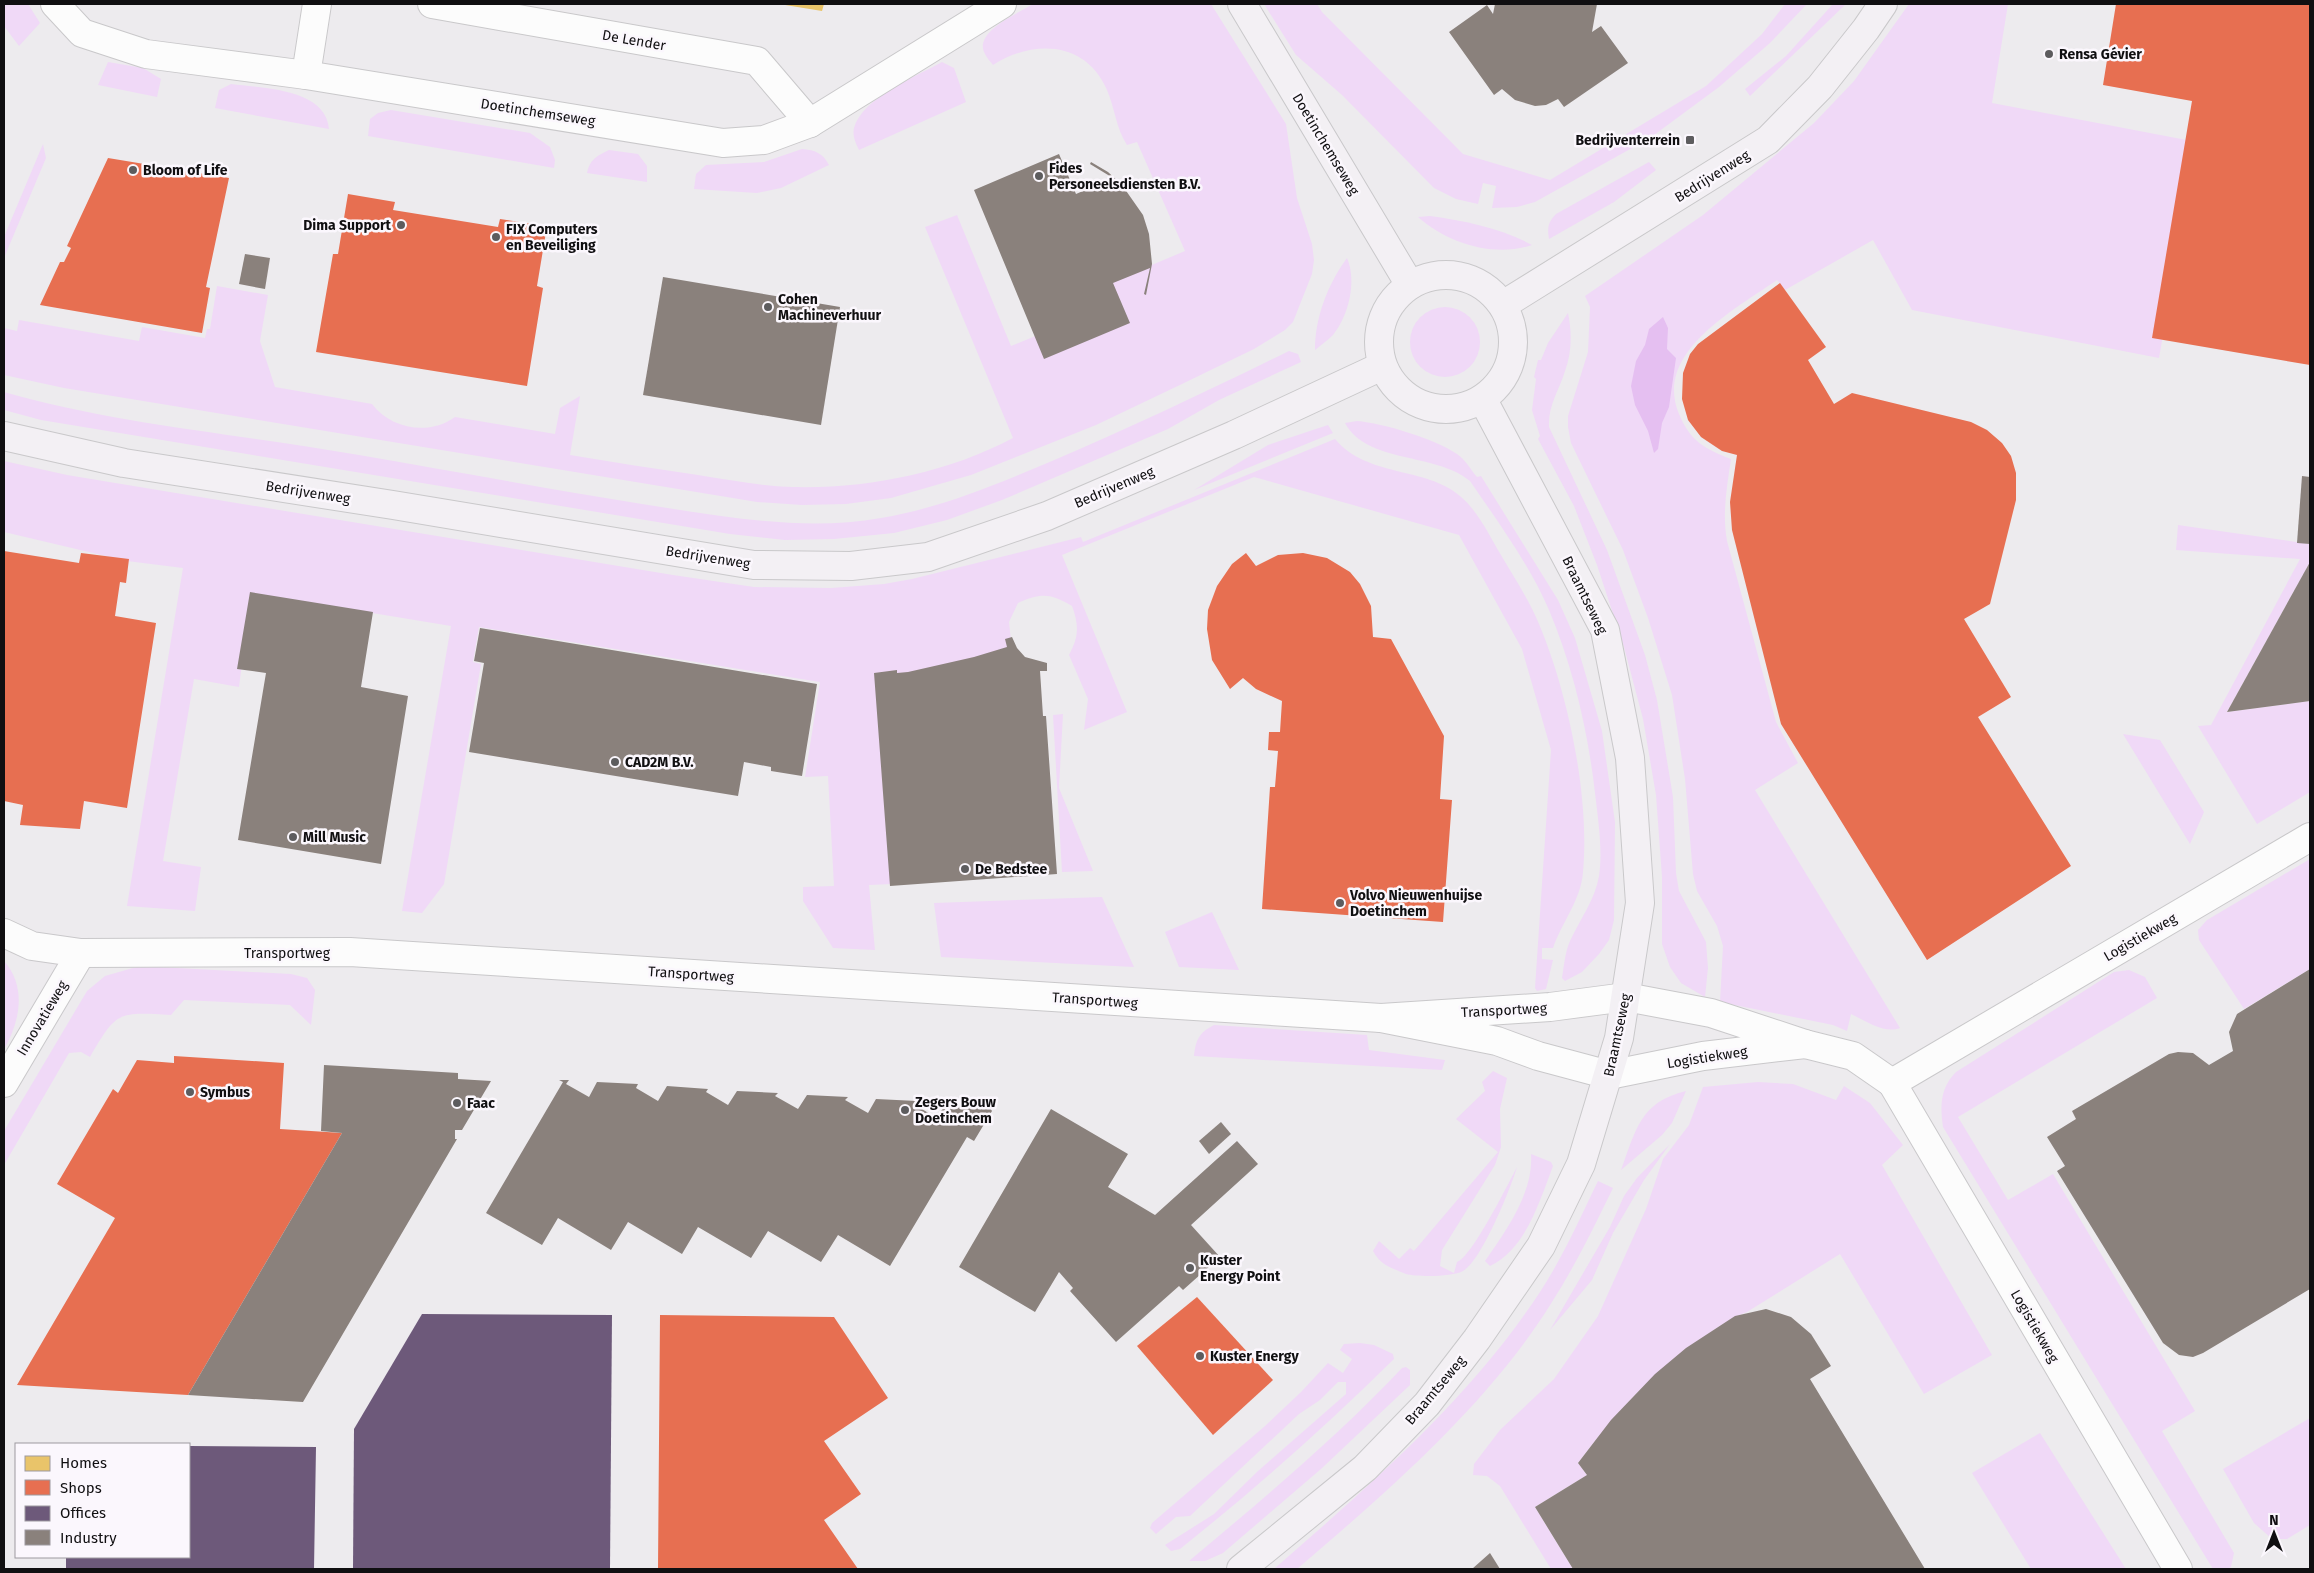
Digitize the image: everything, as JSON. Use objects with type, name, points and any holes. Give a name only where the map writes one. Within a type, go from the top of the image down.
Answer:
[{"type":"main road","name":"Doetinchemseweg","points":[[1242,4],[1410,285]]},
{"type":"main road","name":"Bedrijvenweg","points":[[1503,304],[1768,140],[1820,87],[1866,29],[1883,4]]},
{"type":"main road","points":[[1434,276],[1460,276],[1485,286],[1503,304],[1513,329],[1513,356],[1502,381],[1483,400],[1455,410],[1425,407],[1399,392],[1382,366],[1378,344],[1382,321],[1393,300],[1410,285],[1434,276]]},
{"type":"main road","name":"Bedrijvenweg","points":[[4,436],[124,464],[393,505],[754,565],[851,566],[928,557],[1047,516],[1243,431],[1382,366]]},
{"type":"main road","name":"Braamtseweg","points":[[1241,1569],[1365,1468],[1427,1404],[1477,1339],[1542,1246],[1581,1164],[1619,1038],[1640,903],[1630,758],[1605,630],[1483,400]]},
{"type":"street","name":"Doetinchemseweg","points":[[55,4],[82,33],[146,54],[306,74],[723,143],[764,140],[810,124],[987,8]]},
{"type":"street","points":[[306,74],[317,4]]},
{"type":"street","name":"De Lender","points":[[432,4],[756,61],[810,124]]},
{"type":"street","name":"Logistiekweg","points":[[1892,1083],[2310,837]]},
{"type":"street","name":"Transportweg","points":[[4,933],[32,946],[81,953],[350,952],[1381,1018],[1550,1007],[1626,997]]},
{"type":"street","name":"Innovatieweg","points":[[4,1084],[81,953]]},
{"type":"street","name":"Logistiekweg","points":[[1626,997],[1710,1013],[1805,1044],[1853,1056],[1892,1083],[2178,1569]]},
{"type":"street","name":"Transportweg","points":[[1381,1018],[1497,1041],[1538,1056],[1609,1075]]},
{"type":"street","name":"Logistiekweg","points":[[1609,1075],[1703,1056],[1805,1044]]},
{"type":"shaded area","points":[[4,4],[28,4],[40,23],[19,46],[4,26]]},
{"type":"shaded area","points":[[1033,4],[1211,4],[1286,124],[1297,198],[1312,244],[1314,260],[1312,274],[1293,322],[1285,330],[1254,349],[1096,425],[971,475],[891,498],[846,504],[802,505],[757,502],[64,388],[4,375],[4,328],[17,331],[19,320],[139,341],[142,327],[205,338],[207,329],[210,329],[217,286],[268,295],[260,341],[275,387],[372,404],[389,419],[411,427],[434,427],[455,417],[555,434],[560,408],[580,396],[570,455],[745,482],[792,487],[820,487],[877,482],[961,461],[1013,438],[925,227],[957,215],[1011,346],[1038,335],[1102,286],[1185,251],[1137,142],[1127,145],[1120,132],[1107,90],[1098,74],[1086,62],[1073,54],[1058,49],[1025,51],[993,65],[986,56],[983,44],[992,30],[1000,23]]},
{"type":"shaded area","points":[[1264,4],[1317,4],[1322,12],[1463,154],[1550,180],[1706,86],[1762,34],[1785,4],[1807,4],[1770,43],[1719,87],[1650,138],[1535,202],[1517,207],[1492,208],[1496,186],[1483,183],[1478,204],[1456,199],[1434,188],[1342,95],[1296,55]]},
{"type":"shaded area","points":[[1833,4],[1846,4],[1750,96],[1745,89],[1786,56]]},
{"type":"shaded area","points":[[1909,4],[2008,4],[1992,103],[2197,142],[2159,358],[1912,310],[1873,240],[1785,290],[1777,280],[1741,304],[1703,335],[1688,352],[1678,371],[1674,392],[1683,423],[1699,443],[1713,452],[1731,459],[1725,510],[1727,541],[1776,722],[1798,763],[1755,790],[1900,1028],[1881,1028],[1851,1014],[1847,1031],[1833,1025],[1720,1002],[1723,946],[1717,926],[1697,891],[1693,874],[1685,779],[1672,695],[1648,618],[1623,550],[1571,443],[1568,416],[1588,352],[1590,307],[1585,296],[1703,215],[1814,123],[1854,81]]},
{"type":"shaded area","points":[[108,62],[143,68],[161,79],[157,97],[98,85]]},
{"type":"shaded area","points":[[942,62],[954,68],[966,102],[859,150],[854,136],[854,128],[859,117],[868,107],[905,81]]},
{"type":"shaded area","points":[[231,84],[274,89],[305,98],[317,105],[325,115],[329,129],[215,108],[219,90]]},
{"type":"shaded area","points":[[391,110],[530,133],[550,147],[555,160],[554,168],[368,136],[370,119],[378,113]]},
{"type":"shaded area","points":[[43,144],[46,158],[4,258],[4,237]]},
{"type":"shaded area","points":[[802,149],[818,153],[829,165],[781,188],[757,193],[694,189],[696,174],[706,165],[764,162]]},
{"type":"shaded area","points":[[609,150],[638,154],[647,166],[647,182],[587,173],[595,158]]},
{"type":"shaded area","points":[[1649,162],[1656,170],[1614,202],[1549,239],[1549,225],[1556,214]]},
{"type":"shaded area","points":[[1430,216],[1482,226],[1508,234],[1532,245],[1502,250],[1472,246],[1443,234],[1418,217]]},
{"type":"shaded area","points":[[1347,258],[1350,267],[1351,287],[1347,308],[1339,327],[1333,335],[1315,350],[1317,325],[1324,301],[1334,279]]},
{"type":"shaded area","points":[[1438,307],[1452,307],[1465,313],[1474,322],[1480,335],[1478,355],[1470,367],[1452,377],[1438,377],[1425,371],[1416,362],[1410,349],[1410,335],[1416,322],[1425,313]]},
{"type":"shaded area","points":[[1568,313],[1571,335],[1569,357],[1550,412],[1549,427],[1607,550],[1645,655],[1657,700],[1673,797],[1676,873],[1679,891],[1706,942],[1708,968],[1705,997],[1681,983],[1670,967],[1662,944],[1662,877],[1656,795],[1643,719],[1624,647],[1597,565],[1574,506],[1538,439],[1540,436],[1532,410],[1536,379],[1534,377],[1538,360],[1541,360],[1548,343]]},
{"type":"shaded area","points":[[1663,317],[1668,328],[1667,349],[1676,358],[1669,407],[1662,423],[1658,449],[1654,453],[1648,431],[1635,405],[1631,386],[1636,361],[1645,345],[1649,329]]},
{"type":"shaded area","points":[[1289,351],[1298,354],[1301,362],[1219,400],[1168,429],[1002,500],[947,520],[894,533],[834,539],[785,540],[730,534],[41,420],[4,410],[4,392],[91,413],[136,421],[315,448],[642,504],[761,521],[792,523],[852,522],[903,514],[947,502],[990,487],[1112,435]]},
{"type":"shaded area","points":[[1357,421],[1394,428],[1423,437],[1460,456],[1477,477],[1481,476],[1558,600],[1575,638],[1602,731],[1615,822],[1614,920],[1609,940],[1599,954],[1582,972],[1565,981],[1562,978],[1568,945],[1591,901],[1597,885],[1600,866],[1600,845],[1592,770],[1584,723],[1558,632],[1532,576],[1470,481],[1439,465],[1385,452],[1369,445],[1355,436],[1345,423]]},
{"type":"shaded area","points":[[1328,425],[1333,433],[1194,490],[1268,445]]},
{"type":"shaded area","points":[[1335,439],[1348,451],[1364,460],[1430,480],[1460,496],[1483,524],[1526,597],[1550,651],[1568,713],[1575,746],[1583,811],[1584,843],[1582,882],[1579,892],[1553,948],[1542,948],[1542,959],[1553,960],[1546,989],[1537,991],[1535,988],[1551,750],[1522,649],[1459,535],[1254,477],[1062,555],[1127,712],[1084,730],[1088,699],[1069,655],[1075,642],[1077,631],[1072,606],[1058,599],[1045,596],[1033,597],[1018,603],[1009,622],[1012,650],[892,884],[869,885],[875,950],[833,948],[803,901],[803,887],[834,886],[828,776],[805,777],[820,682],[479,627],[473,662],[481,664],[444,884],[422,913],[402,911],[451,626],[251,593],[239,687],[194,679],[163,861],[201,867],[195,911],[127,906],[183,568],[127,561],[4,532],[4,461],[67,475],[673,575],[754,587],[831,588],[884,584],[912,579],[1081,537],[1083,542]]},
{"type":"shaded area","points":[[2178,525],[2310,544],[2310,562],[2227,712],[2310,701],[2310,792],[2257,824],[2198,726],[2211,725],[2300,559],[2176,550]]},
{"type":"shaded area","points":[[1063,714],[1059,788],[1093,871],[1062,872],[1053,715]]},
{"type":"shaded area","points":[[2123,734],[2160,740],[2204,812],[2190,844]]},
{"type":"shaded area","points":[[2310,859],[2310,969],[2244,1009],[2199,940],[2198,930],[2207,920]]},
{"type":"shaded area","points":[[1102,897],[1134,967],[941,957],[934,903]]},
{"type":"shaded area","points":[[1212,912],[1239,970],[1179,967],[1165,932]]},
{"type":"shaded area","points":[[4,961],[16,982],[19,1005],[14,1028],[4,1049]]},
{"type":"shaded area","points":[[140,966],[291,974],[307,978],[315,990],[311,1025],[290,1005],[184,1000],[171,1015],[139,1014],[120,1018],[106,1031],[90,1057],[81,1052],[69,1053],[4,1165],[4,1131],[87,991],[105,976]]},
{"type":"shaded area","points":[[2129,970],[2145,977],[2157,998],[1958,1117],[2008,1200],[2053,1174],[2195,1411],[2162,1431],[2234,1553],[2231,1567],[2227,1569],[2213,1569],[1943,1127],[1942,1098],[1947,1084],[1956,1072],[2114,972]]},
{"type":"shaded area","points":[[1214,1025],[1367,1035],[1369,1050],[1445,1060],[1442,1070],[1194,1056],[1199,1037]]},
{"type":"shaded area","points":[[1493,1071],[1507,1078],[1500,1109],[1501,1147],[1495,1165],[1442,1250],[1440,1266],[1454,1273],[1457,1262],[1464,1257],[1480,1234],[1517,1167],[1509,1191],[1486,1240],[1470,1265],[1458,1273],[1435,1276],[1411,1275],[1387,1266],[1373,1251],[1379,1241],[1399,1259],[1410,1248],[1414,1251],[1498,1152],[1456,1119],[1485,1091],[1482,1082]]},
{"type":"shaded area","points":[[1758,1082],[1793,1084],[1836,1100],[1844,1086],[1870,1103],[1903,1145],[1882,1165],[1992,1355],[1924,1394],[1840,1254],[1747,1312],[1722,1324],[1671,1361],[1637,1392],[1578,1463],[1587,1475],[1535,1507],[1573,1569],[1551,1569],[1500,1486],[1487,1476],[1473,1475],[1474,1464],[1500,1430],[1554,1379],[1598,1316],[1646,1209],[1663,1159],[1689,1125],[1703,1087]]},
{"type":"shaded area","points":[[1686,1091],[1672,1123],[1662,1135],[1621,1170],[1636,1130],[1649,1110],[1659,1102]]},
{"type":"shaded area","points":[[1670,1144],[1644,1180],[1613,1233],[1592,1280],[1550,1330],[1610,1227],[1624,1196],[1637,1178]]},
{"type":"shaded area","points":[[1531,1154],[1551,1162],[1553,1166],[1537,1208],[1522,1236],[1503,1258],[1490,1266],[1485,1261],[1510,1224],[1523,1197],[1531,1168]]},
{"type":"shaded area","points":[[1598,1181],[1613,1188],[1591,1232],[1552,1302],[1527,1340],[1498,1376],[1435,1445],[1331,1540],[1297,1569],[1274,1569],[1382,1473],[1450,1405],[1482,1369],[1540,1292],[1571,1237]]},
{"type":"shaded area","points":[[1360,1343],[1374,1345],[1393,1354],[1394,1359],[1263,1480],[1180,1549],[1171,1551],[1165,1545],[1214,1514],[1258,1471],[1346,1394],[1346,1382],[1338,1382],[1320,1400],[1299,1414],[1190,1516],[1176,1517],[1156,1534],[1150,1528],[1152,1523],[1265,1426],[1328,1363],[1343,1373],[1352,1359],[1340,1350],[1344,1344]]},
{"type":"shaded area","points":[[1406,1367],[1410,1370],[1410,1385],[1321,1469],[1223,1553],[1205,1561],[1189,1561],[1298,1468],[1402,1368]]},
{"type":"shaded area","points":[[2310,1418],[2310,1525],[2287,1539],[2272,1539],[2254,1523],[2223,1469]]},
{"type":"shaded area","points":[[2040,1433],[2126,1569],[2031,1569],[1972,1473]]},
{"type":"building: Homes","points":[[779,4],[824,4],[822,11]]},
{"type":"building: Shops","points":[[2116,4],[2310,4],[2310,365],[2152,338],[2192,101],[2103,85]]},
{"type":"building: Shops","points":[[108,158],[229,178],[206,287],[210,288],[202,333],[40,305],[60,262],[64,262],[71,248],[67,246]]},
{"type":"building: Shops","points":[[348,194],[395,202],[393,210],[498,227],[500,219],[547,226],[537,286],[543,288],[527,386],[316,352],[333,254],[338,254]]},
{"type":"building: Shops","points":[[1780,283],[1826,347],[1808,360],[1834,404],[1852,393],[1971,422],[1987,430],[2002,443],[2011,456],[2016,473],[2016,500],[1990,604],[1964,619],[2011,697],[1978,717],[2071,866],[1927,960],[1781,724],[1732,530],[1730,502],[1737,455],[1722,451],[1701,437],[1688,420],[1682,399],[1683,373],[1690,354],[1698,344]]},
{"type":"building: Shops","points":[[4,551],[79,563],[81,553],[129,559],[126,583],[120,582],[115,616],[156,623],[127,808],[84,801],[80,829],[20,825],[23,805],[4,801]]},
{"type":"building: Shops","points":[[1246,553],[1256,566],[1278,555],[1303,553],[1327,558],[1350,572],[1360,584],[1371,606],[1373,637],[1391,639],[1444,736],[1440,799],[1452,800],[1443,922],[1262,909],[1270,787],[1275,787],[1278,751],[1268,750],[1269,732],[1280,732],[1282,701],[1256,689],[1243,678],[1230,689],[1212,660],[1207,629],[1208,610],[1217,586],[1232,564]]},
{"type":"building: Shops","points":[[174,1056],[284,1063],[280,1129],[342,1133],[188,1395],[17,1385],[115,1218],[57,1184],[113,1089],[118,1093],[137,1060],[174,1063]]},
{"type":"building: Shops","points":[[1197,1297],[1273,1380],[1213,1435],[1137,1346]]},
{"type":"building: Shops","points":[[660,1315],[834,1317],[888,1398],[824,1441],[861,1494],[824,1520],[858,1569],[658,1569]]},
{"type":"building: Offices","points":[[422,1314],[612,1315],[610,1569],[353,1569],[354,1429]]},
{"type":"building: Offices","points":[[190,1446],[316,1447],[314,1569],[66,1569],[66,1558],[190,1558]]},
{"type":"building: Industry","points":[[1495,4],[1597,4],[1592,32],[1601,26],[1628,63],[1564,107],[1558,99],[1546,105],[1535,106],[1515,100],[1502,89],[1494,95],[1449,32],[1487,5],[1493,14]]},
{"type":"building: Industry","points":[[1059,154],[1076,194],[1113,178],[1090,164],[1091,162],[1108,172],[1122,185],[1143,215],[1149,234],[1152,264],[1146,295],[1144,294],[1150,268],[1113,283],[1130,323],[1044,359],[974,190]]},
{"type":"building: Industry","points":[[245,254],[270,258],[265,289],[239,284]]},
{"type":"building: Industry","points":[[663,277],[840,307],[821,425],[643,395]]},
{"type":"building: Industry","points":[[2302,476],[2310,477],[2310,544],[2297,543]]},
{"type":"building: Industry","points":[[2310,562],[2310,701],[2227,712]]},
{"type":"building: Industry","points":[[250,592],[373,612],[361,687],[408,696],[381,864],[238,840],[266,673],[237,669]]},
{"type":"building: Industry","points":[[480,628],[817,684],[802,776],[771,771],[771,767],[744,762],[738,796],[469,752],[484,663],[474,661]]},
{"type":"building: Industry","points":[[1012,637],[1017,648],[1025,657],[1047,663],[1047,671],[1040,671],[1043,716],[1046,716],[1057,874],[890,886],[874,673],[897,670],[897,673],[908,672],[974,657],[1007,647],[1005,639]]},
{"type":"building: Industry","points":[[2310,969],[2310,1289],[2203,1353],[2193,1357],[2179,1355],[2163,1343],[2057,1171],[2065,1166],[2047,1137],[2076,1119],[2072,1111],[2169,1054],[2178,1052],[2193,1053],[2209,1065],[2233,1051],[2229,1032],[2237,1014]]},
{"type":"building: Industry","points":[[324,1065],[458,1073],[458,1079],[491,1081],[462,1130],[455,1130],[455,1139],[457,1139],[303,1402],[188,1395],[342,1133],[321,1131]]},
{"type":"building: Industry","points":[[559,1080],[569,1080],[566,1084],[589,1097],[597,1082],[638,1084],[636,1088],[658,1101],[667,1086],[708,1089],[706,1092],[728,1105],[737,1091],[778,1093],[775,1096],[798,1109],[807,1095],[848,1097],[845,1100],[868,1113],[876,1099],[917,1101],[915,1105],[937,1118],[946,1103],[988,1105],[992,1111],[974,1141],[967,1137],[890,1266],[838,1235],[821,1262],[768,1231],[751,1258],[698,1227],[682,1254],[628,1222],[611,1250],[558,1218],[542,1245],[486,1213],[563,1082]]},
{"type":"building: Industry","points":[[1051,1109],[1128,1154],[1108,1187],[1155,1215],[1237,1141],[1258,1164],[1191,1225],[1220,1257],[1183,1290],[1179,1286],[1116,1342],[1070,1291],[1073,1288],[1059,1272],[1035,1312],[959,1267]]},
{"type":"building: Industry","points":[[1221,1122],[1231,1134],[1209,1154],[1199,1141]]},
{"type":"building: Industry","points":[[1766,1309],[1791,1317],[1811,1334],[1831,1366],[1810,1379],[1925,1569],[1573,1569],[1535,1507],[1587,1475],[1578,1463],[1611,1420],[1655,1374],[1686,1348],[1735,1316]]},
{"type":"building: Industry","points":[[1490,1553],[1500,1569],[1472,1569]]},
{"type":"place","name":"Rensa Gévier","points":[[2049,54]]},
{"type":"place","name":"Bedrijventerrein","points":[[1690,140]]},
{"type":"place","name":"Bloom of Life","points":[[133,170]]},
{"type":"place","name":"Fides Personeelsdiensten B.V.","points":[[1039,176]]},
{"type":"place","name":"Dima Support","points":[[401,225]]},
{"type":"place","name":"FIX Computers en Beveiliging","points":[[496,237]]},
{"type":"place","name":"Cohen Machineverhuur","points":[[768,307]]},
{"type":"place","name":"CAD2M B.V.","points":[[615,762]]},
{"type":"place","name":"Mill Music","points":[[293,837]]},
{"type":"place","name":"De Bedstee","points":[[965,869]]},
{"type":"place","name":"Volvo Nieuwenhuijse Doetinchem","points":[[1340,903]]},
{"type":"place","name":"Symbus","points":[[190,1092]]},
{"type":"place","name":"Faac","points":[[457,1103]]},
{"type":"place","name":"Zegers Bouw Doetinchem","points":[[905,1110]]},
{"type":"place","name":"Kuster Energy Point","points":[[1190,1268]]},
{"type":"place","name":"Kuster Energy","points":[[1200,1356]]}]
